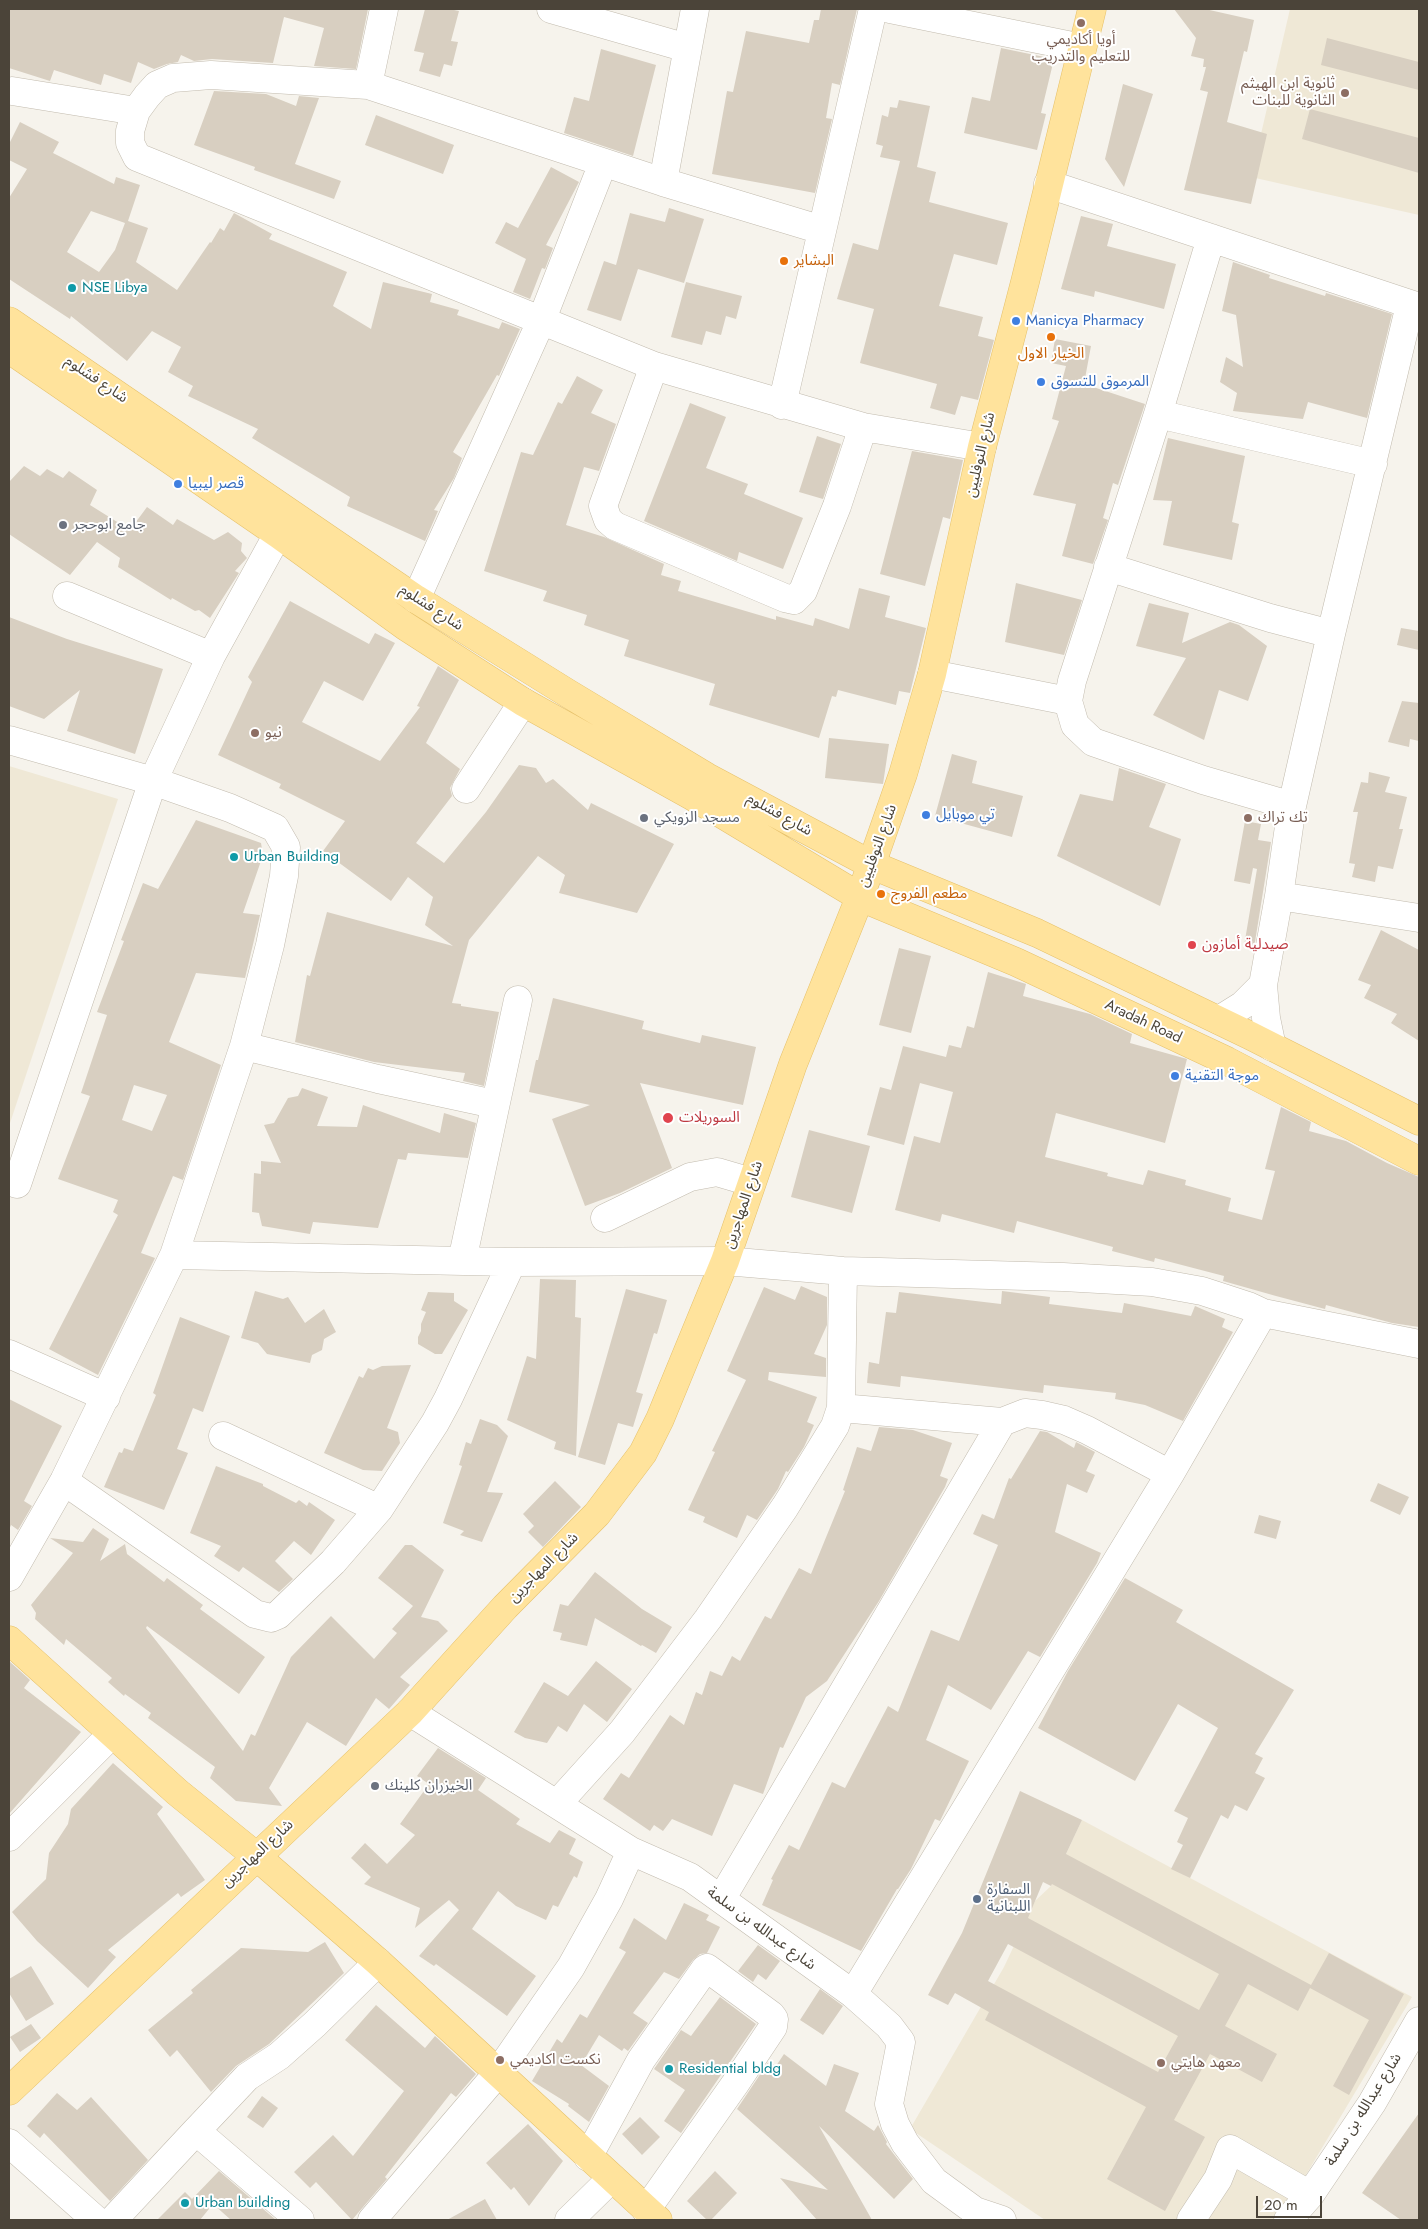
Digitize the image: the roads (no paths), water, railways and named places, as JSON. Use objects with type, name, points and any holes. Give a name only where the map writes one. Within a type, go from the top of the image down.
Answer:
[{"type":"main road","name":"شارع النوفليين","points":[[860,897],[903,774],[932,674],[982,446],[1026,282],[1048,184],[1092,9]]},
{"type":"main road","name":"شارع فشلوم","points":[[9,322],[416,599],[569,694],[860,897]]},
{"type":"main road","name":"شارع فشلوم","points":[[9,349],[278,534],[405,626],[523,702],[872,865]]},
{"type":"main road","points":[[872,865],[1037,933],[1219,1020],[1419,1121]]},
{"type":"main road","name":"Aradah Road","points":[[860,897],[1016,962],[1227,1061],[1419,1161]]},
{"type":"main road","name":"شارع المهاجرين","points":[[9,2091],[410,1712],[505,1607],[597,1514],[643,1453],[660,1419],[724,1261],[810,1017],[860,897]]},
{"type":"main road","points":[[9,1640],[177,1792],[256,1856],[378,1962],[497,2074],[652,2215]]},
{"type":"street","points":[[368,85],[384,9]]},
{"type":"street","points":[[551,9],[687,48]]},
{"type":"street","points":[[663,182],[695,9]]},
{"type":"street","points":[[782,404],[873,9]]},
{"type":"street","points":[[890,9],[1082,48]]},
{"type":"street","points":[[822,230],[603,163],[368,85],[220,76],[173,78],[156,85],[136,111],[129,138],[137,157],[542,319],[654,366],[863,427],[982,446]]},
{"type":"street","points":[[12,91],[136,111]]},
{"type":"street","points":[[416,599],[542,319],[603,163]]},
{"type":"street","points":[[1048,184],[1415,306],[1330,634],[1292,806],[1279,896],[1263,985],[1266,1018],[1272,1047]]},
{"type":"street","points":[[1211,238],[1158,414],[1072,681],[1068,701],[1075,725],[1093,742],[1203,780],[1292,806]]},
{"type":"street","points":[[654,366],[603,506],[608,520],[615,526],[785,598],[794,600],[803,591],[837,506],[863,427]]},
{"type":"street","points":[[1158,414],[1373,464]]},
{"type":"street","points":[[17,1184],[153,781],[211,656],[278,534]]},
{"type":"street","points":[[1108,567],[1270,618],[1330,634]]},
{"type":"street","points":[[66,596],[211,656]]},
{"type":"street","points":[[932,674],[1068,701]]},
{"type":"street","points":[[466,789],[523,702]]},
{"type":"street","points":[[9,740],[153,781],[256,818],[275,828],[286,847],[284,876],[270,945],[244,1046],[174,1255],[64,1481],[9,1577]]},
{"type":"street","points":[[1279,896],[1419,918]]},
{"type":"street","points":[[1219,1020],[1243,1005],[1263,985]]},
{"type":"street","points":[[462,1261],[494,1104],[518,1000]]},
{"type":"street","points":[[244,1046],[378,1079],[494,1104]]},
{"type":"street","points":[[605,1218],[690,1177],[717,1172],[751,1182]]},
{"type":"street","points":[[174,1255],[512,1262],[724,1261],[843,1271],[1063,1277],[1152,1282],[1202,1291],[1263,1313],[1419,1344]]},
{"type":"street","points":[[64,1481],[255,1614],[271,1618],[278,1615],[333,1562],[379,1509],[435,1423],[448,1399],[512,1262]]},
{"type":"street","points":[[557,1804],[622,1732],[708,1619],[803,1478],[835,1426],[841,1408],[843,1271]]},
{"type":"street","points":[[853,1994],[1170,1474],[1263,1313]]},
{"type":"street","points":[[9,1354],[106,1397]]},
{"type":"street","points":[[841,1408],[1002,1422],[1025,1413],[1064,1420],[1170,1474]]},
{"type":"street","points":[[722,1898],[1002,1422]]},
{"type":"street","points":[[223,1436],[379,1509]]},
{"type":"street","name":"شارع عبدالله بن سلمة","points":[[410,1712],[631,1851],[690,1877],[722,1898],[766,1933],[853,1994],[890,2026],[900,2042],[889,2104],[895,2124],[905,2143],[934,2181],[975,2211],[1002,2220]]},
{"type":"street","points":[[9,1836],[112,1734]]},
{"type":"street","points":[[372,2220],[497,2074],[571,1967],[609,1899],[631,1851]]},
{"type":"street","points":[[113,2220],[247,2077],[279,2056],[315,2024],[378,1962]]},
{"type":"street","points":[[588,2157],[641,2060],[705,1968],[708,1968],[772,2015],[774,2019],[773,2027],[652,2215]]},
{"type":"street","name":"شارع عبدالله بن سلمة","points":[[1288,2220],[1310,2195],[1372,2103],[1419,2021]]},
{"type":"street","points":[[196,2131],[300,2220]]},
{"type":"street","points":[[9,2143],[96,2220]]},
{"type":"street","points":[[1191,2220],[1218,2179],[1230,2149],[1310,2195]]},
{"type":"street","points":[[570,2220],[612,2178]]},
{"type":"place","name":"أويا أكاديمي للتعليم والتدريب","points":[[1081,23]]},
{"type":"place","name":"ثانوية ابن الهيثم الثانوية للبنات","points":[[1345,93]]},
{"type":"place","name":"البشاير","points":[[784,261]]},
{"type":"place","name":"NSE Libya","points":[[72,288]]},
{"type":"place","name":"Manicya Pharmacy","points":[[1016,321]]},
{"type":"place","name":"الخيار الاول","points":[[1051,337]]},
{"type":"place","name":"المرموق للتسوق","points":[[1041,382]]},
{"type":"place","name":"قصر ليبيا","points":[[178,484]]},
{"type":"place","name":"جامع ابوحجر","points":[[63,525]]},
{"type":"place","name":"نيو","points":[[255,733]]},
{"type":"place","name":"تي موبايل","points":[[926,815]]},
{"type":"place","name":"مسجد الزويكي","points":[[644,818]]},
{"type":"place","name":"تك تراك","points":[[1248,818]]},
{"type":"place","name":"Urban Building","points":[[234,857]]},
{"type":"place","name":"مطعم الفروج","points":[[881,894]]},
{"type":"place","name":"صيدلية أمازون","points":[[1192,945]]},
{"type":"place","name":"موجة التقنية","points":[[1175,1076]]},
{"type":"place","name":"السوريلات","points":[[668,1118]]},
{"type":"place","name":"الخيزران كلينك","points":[[375,1786]]},
{"type":"place","name":"السفارة اللبنانية","points":[[977,1899]]},
{"type":"place","name":"نكست اكاديمي","points":[[500,2060]]},
{"type":"place","name":"معهد هايتي","points":[[1161,2063]]},
{"type":"place","name":"Residential bldg","points":[[669,2069]]},
{"type":"place","name":"Urban building","points":[[185,2203]]}]
